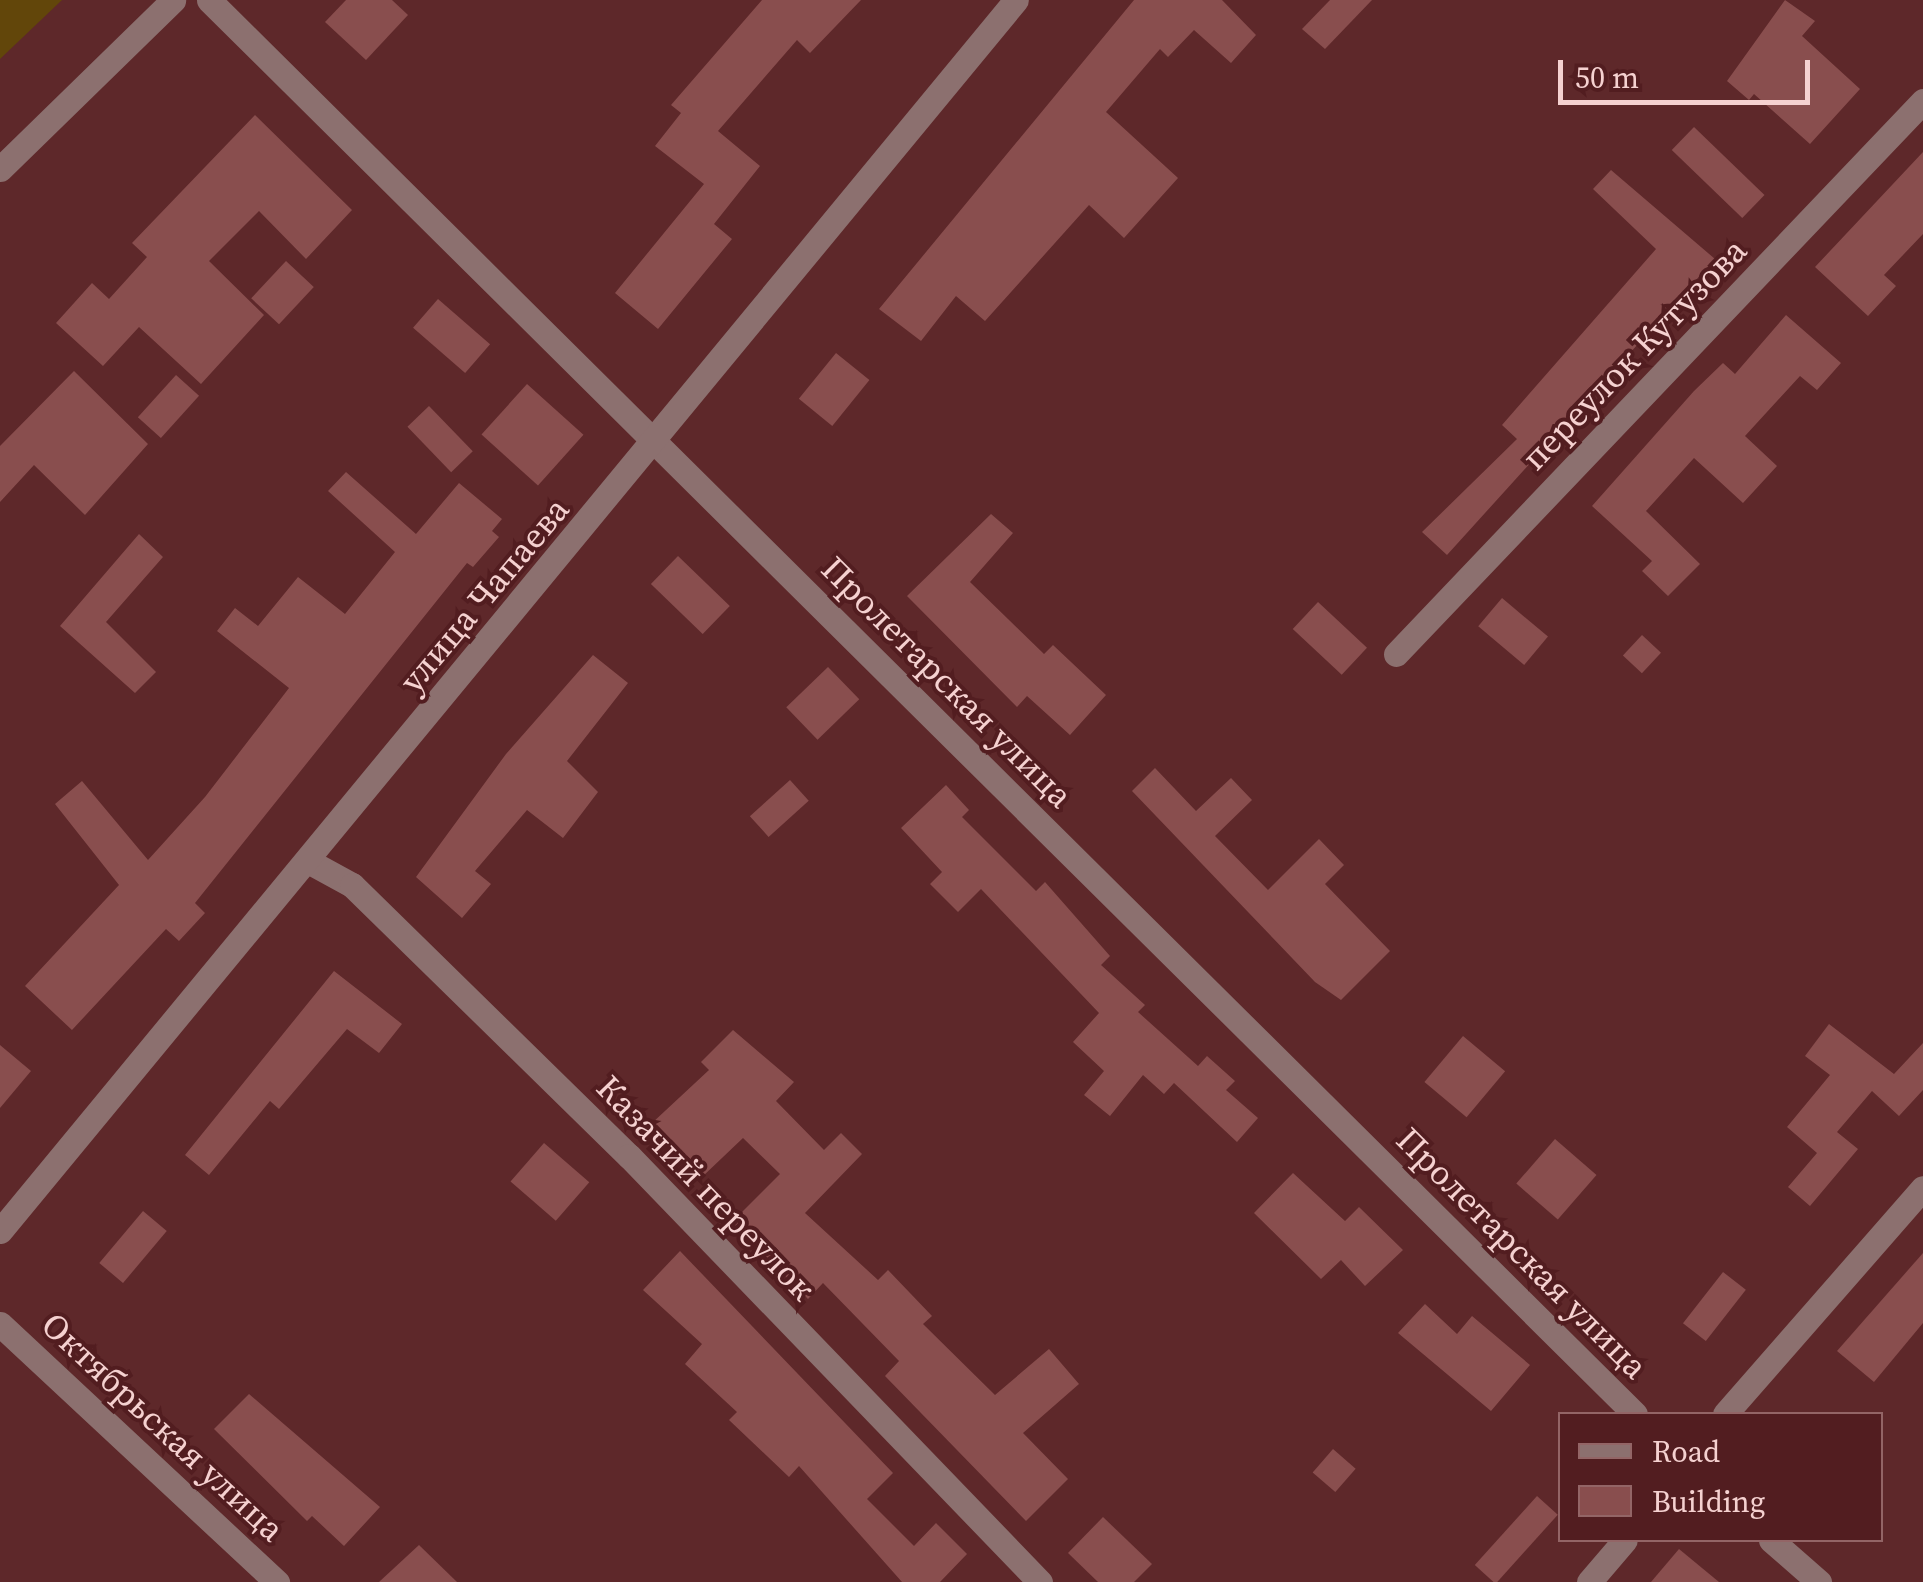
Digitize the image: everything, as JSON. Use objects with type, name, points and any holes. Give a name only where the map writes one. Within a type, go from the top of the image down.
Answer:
[{"type":"street","points":[[0,169],[172,0]]},
{"type":"street","name":"Пролетарская улица","points":[[209,0],[1633,1412]]},
{"type":"street","name":"улица Чапаева","points":[[0,1231],[656,442],[1016,0]]},
{"type":"street","name":"переулок Кутузова","points":[[1396,654],[1923,101]]},
{"type":"street","name":"Казачий переулок","points":[[308,861],[352,885],[629,1156],[1040,1582]]},
{"type":"street","points":[[1727,1412],[1923,1188]]},
{"type":"street","name":"Октябрьская улица","points":[[0,1324],[277,1582]]},
{"type":"street","points":[[1590,1582],[1623,1542]]},
{"type":"street","points":[[1772,1542],[1818,1582]]},
{"type":"shaded area","points":[[0,0],[62,0],[0,59]]},
{"type":"building","points":[[346,0],[392,0],[408,15],[366,60],[325,22]]},
{"type":"building","points":[[762,0],[861,0],[810,53],[797,40],[718,131],[760,166],[714,224],[732,239],[658,329],[615,293],[704,184],[655,146],[681,113],[671,105]]},
{"type":"building","points":[[1134,0],[1222,0],[1256,35],[1231,63],[1194,30],[1168,57],[1160,49],[1106,112],[1178,178],[1124,238],[1089,205],[985,321],[956,296],[921,341],[879,309]]},
{"type":"building","points":[[1330,0],[1372,0],[1325,49],[1302,29]]},
{"type":"building","points":[[1785,0],[1815,21],[1802,36],[1860,89],[1810,144],[1754,94],[1749,100],[1727,81]]},
{"type":"building","points":[[255,115],[352,210],[306,259],[259,211],[209,261],[264,315],[201,384],[139,327],[103,366],[56,323],[92,283],[109,299],[147,257],[132,243]]},
{"type":"building","points":[[1694,127],[1764,195],[1742,218],[1672,150]]},
{"type":"building","points":[[1923,152],[1923,234],[1884,275],[1896,286],[1868,316],[1815,267]]},
{"type":"building","points":[[1611,170],[1715,259],[1447,555],[1422,532],[1517,439],[1502,425],[1656,249],[1593,189]]},
{"type":"building","points":[[286,261],[314,287],[279,324],[251,298]]},
{"type":"building","points":[[438,299],[490,344],[465,373],[413,328]]},
{"type":"building","points":[[1786,315],[1841,363],[1817,390],[1800,376],[1745,436],[1777,466],[1743,503],[1694,458],[1646,511],[1700,564],[1668,596],[1642,571],[1652,561],[1592,506],[1694,391],[1723,363],[1735,374]]},
{"type":"building","points":[[836,353],[869,380],[832,426],[799,399]]},
{"type":"building","points":[[74,371],[148,444],[85,515],[34,465],[0,502],[0,446]]},
{"type":"building","points":[[176,375],[199,396],[161,438],[138,417]]},
{"type":"building","points":[[527,384],[583,435],[538,485],[481,435]]},
{"type":"building","points":[[429,406],[473,451],[451,472],[407,427]]},
{"type":"building","points":[[346,472],[416,534],[459,483],[502,519],[492,531],[499,537],[473,567],[467,563],[195,903],[205,913],[179,941],[166,929],[72,1030],[25,986],[119,885],[55,804],[82,781],[148,860],[205,797],[289,688],[217,631],[235,608],[258,626],[298,577],[345,614],[395,552],[328,491]]},
{"type":"building","points":[[991,514],[1013,533],[970,582],[1044,654],[1053,645],[1106,695],[1070,735],[1027,696],[1017,707],[907,596]]},
{"type":"building","points":[[139,534],[163,557],[106,622],[156,672],[135,693],[60,626]]},
{"type":"building","points":[[678,556],[730,606],[703,634],[651,584]]},
{"type":"building","points":[[1502,598],[1548,637],[1524,665],[1478,626]]},
{"type":"building","points":[[1318,602],[1367,648],[1342,675],[1293,629]]},
{"type":"building","points":[[1642,635],[1661,653],[1642,673],[1623,655]]},
{"type":"building","points":[[593,655],[628,683],[567,761],[598,792],[563,838],[527,810],[475,871],[491,884],[462,918],[416,877],[506,754]]},
{"type":"building","points":[[828,667],[859,699],[818,740],[786,707]]},
{"type":"building","points":[[1155,768],[1196,811],[1231,778],[1252,800],[1215,836],[1268,890],[1319,839],[1344,865],[1325,884],[1390,951],[1341,1000],[1315,982],[1132,791]]},
{"type":"building","points":[[790,780],[809,801],[769,837],[750,816]]},
{"type":"building","points":[[946,785],[969,810],[962,817],[1036,891],[1045,882],[1110,956],[1101,965],[1145,1005],[1138,1012],[1198,1066],[1207,1056],[1235,1081],[1226,1090],[1258,1118],[1237,1142],[1174,1083],[1164,1094],[1143,1075],[1110,1116],[1084,1095],[1104,1071],[1073,1042],[1099,1013],[981,889],[958,912],[930,884],[942,872],[901,828]]},
{"type":"building","points":[[334,971],[402,1024],[379,1053],[347,1029],[279,1109],[270,1101],[209,1175],[185,1155]]},
{"type":"building","points":[[1829,1024],[1894,1074],[1923,1043],[1923,1090],[1899,1116],[1872,1091],[1837,1132],[1858,1149],[1810,1206],[1788,1187],[1817,1153],[1787,1127],[1830,1075],[1805,1056]]},
{"type":"building","points":[[733,1030],[794,1082],[776,1101],[824,1150],[841,1133],[862,1154],[805,1213],[878,1280],[888,1270],[932,1316],[923,1324],[995,1395],[1049,1349],[1079,1384],[1023,1433],[1068,1479],[1026,1521],[885,1376],[899,1361],[823,1283],[808,1299],[732,1222],[780,1174],[743,1138],[702,1177],[651,1124],[709,1070],[701,1062]]},
{"type":"building","points":[[1463,1036],[1505,1071],[1467,1117],[1424,1082]]},
{"type":"building","points":[[0,1045],[31,1071],[0,1108]]},
{"type":"building","points":[[1555,1139],[1597,1175],[1558,1220],[1516,1184]]},
{"type":"building","points":[[544,1143],[589,1182],[556,1221],[511,1181]]},
{"type":"building","points":[[1293,1173],[1345,1221],[1359,1207],[1403,1250],[1365,1286],[1341,1260],[1321,1279],[1254,1213]]},
{"type":"building","points":[[143,1211],[167,1231],[123,1283],[99,1263]]},
{"type":"building","points":[[680,1251],[893,1473],[867,1499],[914,1546],[936,1523],[967,1554],[940,1582],[902,1582],[799,1466],[789,1477],[729,1420],[737,1412],[685,1364],[702,1344],[643,1290]]},
{"type":"building","points":[[1923,1253],[1923,1323],[1874,1382],[1837,1351]]},
{"type":"building","points":[[1723,1272],[1746,1290],[1706,1341],[1683,1323]]},
{"type":"building","points":[[1425,1304],[1457,1334],[1472,1316],[1530,1365],[1491,1411],[1398,1333]]},
{"type":"building","points":[[249,1394],[380,1507],[344,1546],[312,1516],[307,1521],[214,1429]]},
{"type":"building","points":[[1333,1449],[1356,1469],[1335,1492],[1313,1472]]},
{"type":"building","points":[[1537,1496],[1558,1515],[1497,1582],[1475,1565]]},
{"type":"building","points":[[1103,1517],[1152,1564],[1134,1582],[1098,1582],[1068,1553]]},
{"type":"building","points":[[419,1545],[457,1582],[379,1582]]},
{"type":"building","points":[[1679,1549],[1719,1582],[1651,1582]]}]
